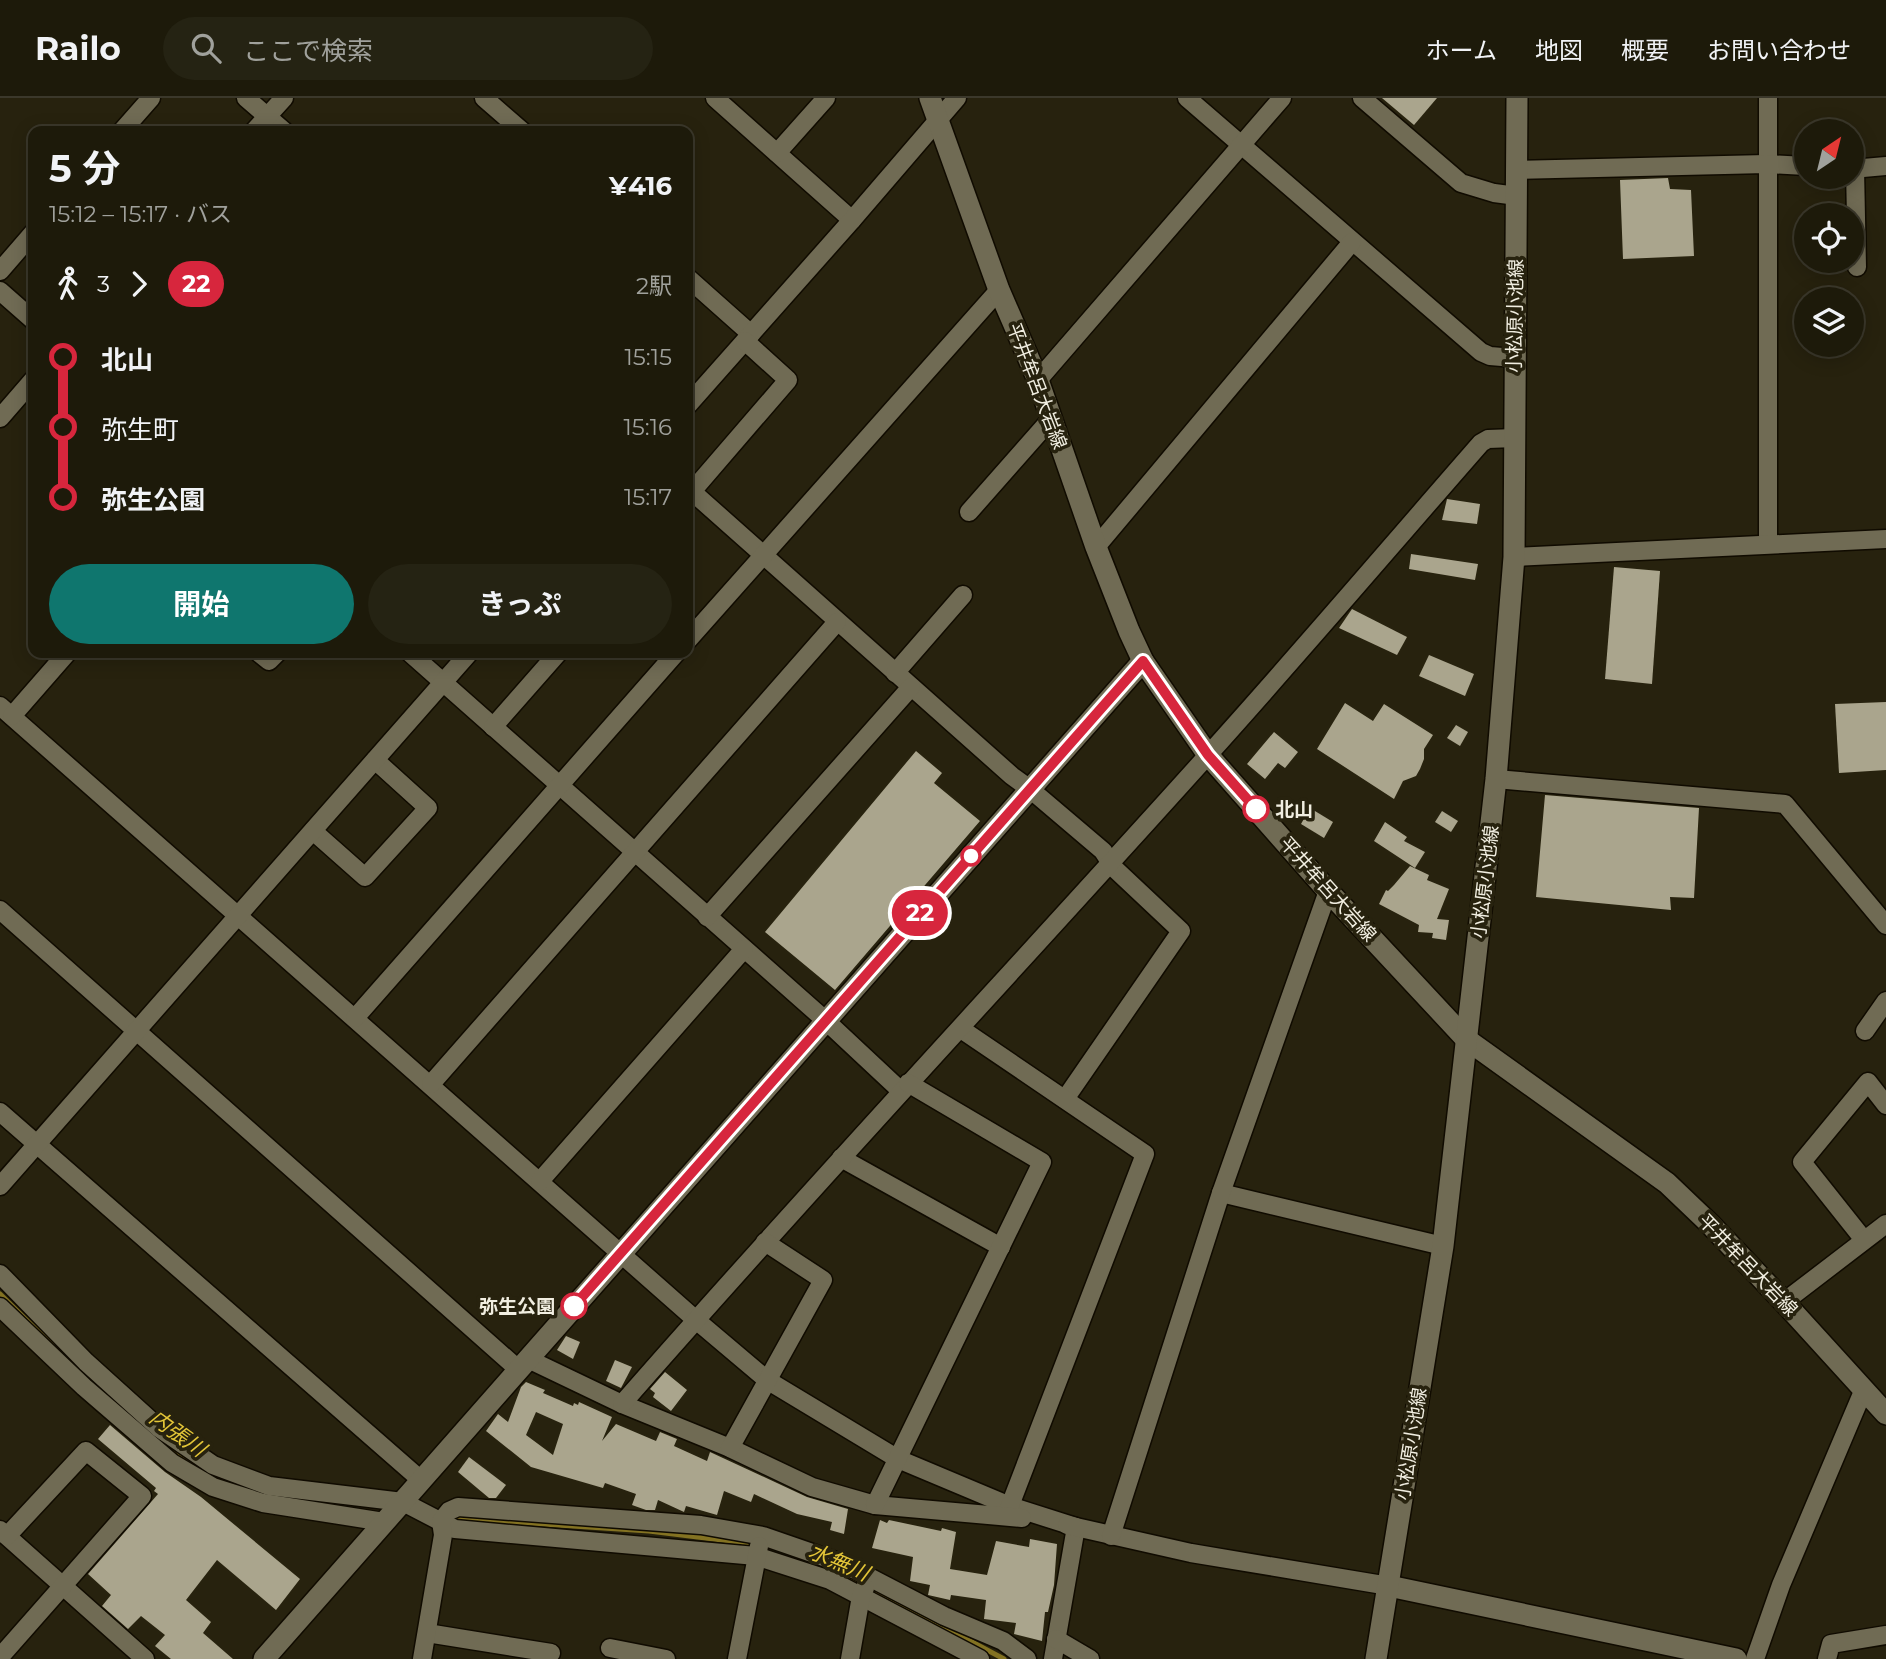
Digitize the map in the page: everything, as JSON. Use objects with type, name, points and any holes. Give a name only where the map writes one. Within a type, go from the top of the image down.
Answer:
[{"type":"main road","name":"平井牟呂大岩線","points":[[930,98],[999,290],[1038,380],[1096,547],[1129,631],[1143,661],[1208,755],[1328,891],[1466,1039],[1667,1183],[1711,1225],[1886,1414]]},
{"type":"main road","name":"小松原小池線","points":[[1376,1659],[1443,1246],[1496,779],[1514,557],[1517,98]]},
{"type":"main road","points":[[264,1659],[1143,661]]},
{"type":"main road","points":[[1389,1586],[1693,1655],[1736,1659]]},
{"type":"street","points":[[126,126],[151,98]]},
{"type":"street","points":[[246,98],[278,126]]},
{"type":"street","points":[[259,126],[284,98]]},
{"type":"street","points":[[484,98],[516,126]]},
{"type":"street","points":[[715,98],[852,220]]},
{"type":"street","points":[[777,153],[826,98]]},
{"type":"street","points":[[693,399],[957,98]]},
{"type":"street","points":[[1186,98],[1481,352],[1490,356],[1514,358]]},
{"type":"street","points":[[1038,380],[1282,98]]},
{"type":"street","points":[[1362,98],[1461,183],[1494,193],[1517,196]]},
{"type":"street","points":[[1768,98],[1768,544]]},
{"type":"street","points":[[1518,170],[1794,165]]},
{"type":"street","points":[[1864,168],[1886,166]]},
{"type":"street","points":[[0,271],[28,239]]},
{"type":"street","points":[[1096,547],[1352,242]]},
{"type":"street","points":[[693,283],[788,380],[693,487]]},
{"type":"street","points":[[0,290],[28,315]]},
{"type":"street","points":[[693,634],[999,290]]},
{"type":"street","points":[[0,418],[28,386]]},
{"type":"street","points":[[969,512],[1051,419]]},
{"type":"street","points":[[622,1404],[841,1157],[961,1029],[1208,755],[1481,443],[1488,439],[1515,438]]},
{"type":"street","points":[[693,494],[1012,776],[1103,851],[1114,868],[1181,931],[1065,1099]]},
{"type":"street","points":[[1514,557],[1886,539]]},
{"type":"street","points":[[895,673],[963,595]]},
{"type":"street","points":[[431,1084],[837,622]]},
{"type":"street","points":[[62,658],[6,711],[767,1380],[898,1459],[1008,1511]]},
{"type":"street","points":[[416,658],[744,949],[905,1087],[1042,1163],[875,1505]]},
{"type":"street","points":[[0,1186],[465,658]]},
{"type":"street","points":[[493,727],[554,658]]},
{"type":"street","points":[[355,1018],[672,658]]},
{"type":"street","points":[[707,916],[911,687]]},
{"type":"street","points":[[313,831],[365,877],[428,808],[375,760]]},
{"type":"street","points":[[1496,779],[1785,804],[1886,925]]},
{"type":"street","points":[[1111,1536],[1221,1193],[1328,891]]},
{"type":"street","points":[[0,910],[136,1032],[523,1364],[730,1448],[813,1486],[875,1505],[1008,1511],[1191,1553],[1389,1586]]},
{"type":"street","points":[[540,1181],[744,949]]},
{"type":"street","points":[[1865,1031],[1886,1001]]},
{"type":"street","points":[[961,1029],[1145,1153],[1008,1511]]},
{"type":"street","points":[[1864,1240],[1802,1162],[1868,1082],[1886,1105]]},
{"type":"street","points":[[0,1112],[421,1480]]},
{"type":"street","points":[[841,1157],[1001,1247]]},
{"type":"street","points":[[1221,1193],[1443,1246]]},
{"type":"street","points":[[1784,1302],[1886,1224]]},
{"type":"street","points":[[730,1448],[822,1280],[765,1242]]},
{"type":"street","points":[[0,1274],[86,1362],[159,1428],[213,1465],[269,1486],[403,1502],[455,1529],[756,1556],[830,1580],[980,1659]]},
{"type":"street","points":[[0,1307],[84,1387],[172,1463],[213,1487],[263,1503],[384,1522]]},
{"type":"street","points":[[1755,1659],[1782,1585],[1864,1390]]},
{"type":"street","points":[[0,1657],[62,1586],[142,1496],[86,1451],[3,1533],[62,1586],[145,1659]]},
{"type":"street","points":[[422,1659],[443,1535],[441,1521],[449,1511],[458,1507],[701,1525],[763,1536],[844,1564],[944,1616],[1003,1642],[1027,1659]]},
{"type":"street","points":[[1053,1659],[1076,1527]]},
{"type":"street","points":[[737,1659],[756,1556],[763,1536]]},
{"type":"street","points":[[850,1659],[861,1595],[871,1579]]},
{"type":"street","points":[[427,1633],[551,1653]]},
{"type":"street","points":[[1827,1659],[1831,1644],[1886,1635]]},
{"type":"street","points":[[1056,1639],[1090,1659]]},
{"type":"street","points":[[610,1648],[666,1659]]},
{"type":"building","points":[[1382,98],[1437,98],[1414,125]]},
{"type":"building","points":[[1668,178],[1670,189],[1691,190],[1694,256],[1623,259],[1620,180]]},
{"type":"building","points":[[1447,499],[1480,504],[1477,524],[1442,520]]},
{"type":"building","points":[[1411,554],[1478,564],[1475,580],[1409,569]]},
{"type":"building","points":[[1614,567],[1660,571],[1652,684],[1605,679]]},
{"type":"building","points":[[1352,609],[1407,637],[1397,655],[1339,628]]},
{"type":"building","points":[[1429,655],[1474,674],[1465,696],[1419,676]]},
{"type":"building","points":[[1886,702],[1886,770],[1839,773],[1835,704]]},
{"type":"building","points":[[1345,703],[1373,721],[1384,704],[1433,735],[1424,749],[1424,759],[1416,776],[1403,781],[1394,799],[1317,749]]},
{"type":"building","points":[[1456,725],[1468,732],[1460,746],[1447,738]]},
{"type":"building","points":[[1274,732],[1298,752],[1285,768],[1278,763],[1265,779],[1247,764]]},
{"type":"building","points":[[916,751],[942,773],[934,783],[980,821],[835,990],[765,932]]},
{"type":"building","points":[[1545,795],[1699,808],[1694,898],[1670,897],[1671,910],[1536,897]]},
{"type":"building","points":[[1310,808],[1333,822],[1324,838],[1301,824]]},
{"type":"building","points":[[1442,811],[1458,821],[1451,832],[1435,822]]},
{"type":"building","points":[[1385,822],[1407,837],[1404,841],[1425,852],[1415,868],[1374,841]]},
{"type":"building","points":[[1410,866],[1429,875],[1427,880],[1449,889],[1437,919],[1449,920],[1446,940],[1432,938],[1433,933],[1418,932],[1419,925],[1379,904],[1386,890],[1394,885]]},
{"type":"building","points":[[566,1336],[580,1342],[573,1359],[557,1350]]},
{"type":"building","points":[[615,1360],[632,1367],[621,1388],[606,1381]]},
{"type":"building","points":[[665,1372],[687,1390],[671,1411],[653,1397],[655,1393],[650,1389]]},
{"type":"building","points":[[526,1382],[573,1406],[579,1402],[612,1417],[602,1441],[616,1424],[656,1441],[660,1432],[677,1439],[674,1446],[707,1461],[710,1452],[807,1497],[848,1509],[844,1534],[830,1530],[832,1522],[797,1514],[754,1494],[751,1502],[724,1491],[717,1515],[686,1506],[684,1512],[658,1500],[655,1510],[646,1510],[632,1505],[636,1494],[605,1483],[603,1488],[531,1467],[486,1431],[498,1414],[508,1422],[521,1387]],"holes":[[[536,1412],[563,1424],[553,1455],[526,1435]]]},
{"type":"building","points":[[110,1425],[300,1579],[276,1610],[217,1560],[186,1600],[211,1622],[203,1633],[233,1659],[171,1659],[155,1646],[165,1635],[141,1616],[128,1629],[102,1606],[111,1595],[88,1574],[158,1494],[154,1491],[156,1488],[98,1439]]},
{"type":"building","points":[[469,1457],[506,1485],[496,1498],[489,1498],[458,1472]]},
{"type":"building","points":[[880,1520],[956,1532],[950,1569],[987,1575],[996,1541],[1029,1547],[1030,1539],[1057,1544],[1054,1585],[1048,1612],[1045,1612],[1042,1641],[1014,1634],[1016,1623],[984,1619],[986,1600],[951,1595],[950,1600],[928,1595],[930,1585],[910,1581],[913,1557],[872,1548]]},
{"type":"waterway","name":"内張川","points":[[0,1294],[52,1345]]},
{"type":"waterway","name":"内張川","points":[[164,1445],[190,1463]]},
{"type":"waterway","name":"内張川","points":[[453,1518],[649,1531],[738,1542],[756,1548]]},
{"type":"waterway","name":"水無川","points":[[845,1578],[882,1594],[1004,1659]]},
{"type":"bus line","name":"22","points":[[574,1306],[1143,661],[1208,755],[1256,809]]},
{"type":"place","name":"北山","points":[[1256,809]]},
{"type":"place","name":"弥生公園","points":[[574,1306]]}]
